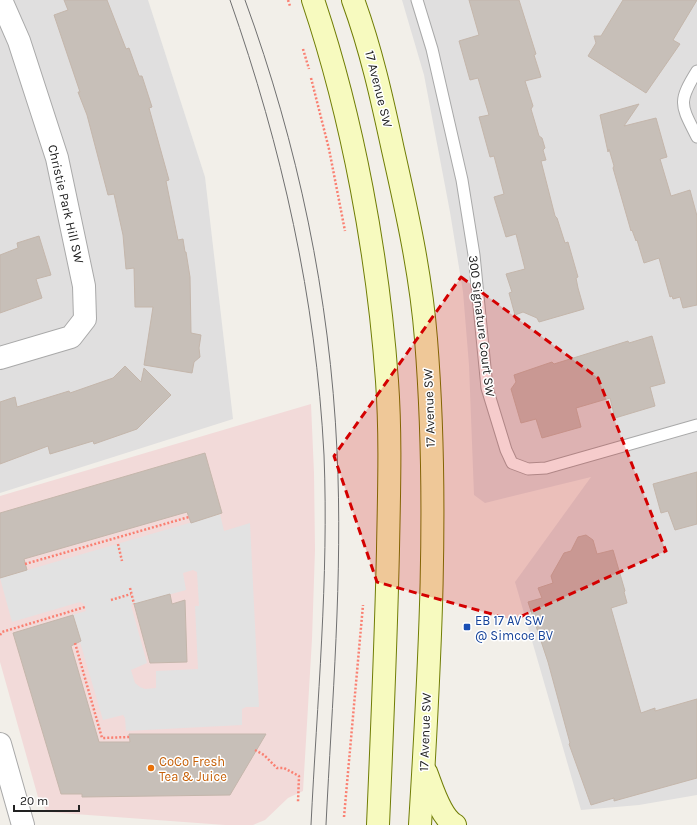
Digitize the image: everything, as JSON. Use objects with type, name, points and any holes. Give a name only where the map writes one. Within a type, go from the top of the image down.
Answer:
[{"type":"main road","points":[[313,0],[348,126],[356,165],[372,252],[387,383],[389,504],[386,629],[378,825]]},
{"type":"main road","name":"17 Avenue SW","points":[[353,0],[381,94],[412,236],[426,338],[431,435],[432,548],[424,766],[420,825]]},
{"type":"main road","points":[[424,766],[440,806],[450,823],[454,825]]},
{"type":"street","name":"Christie Park Hill SW","points":[[0,358],[71,337],[85,319],[84,286],[57,158],[19,41],[1,0]]},
{"type":"street","points":[[0,744],[23,825]]},
{"type":"lane","name":"300 Signature Court SW","points":[[417,0],[432,49],[462,180],[474,255],[487,388],[506,450],[512,463],[528,469],[546,468],[697,425]]},
{"type":"lane","points":[[697,71],[683,99],[685,113],[697,137]]},
{"type":"path","points":[[288,0],[291,7]]},
{"type":"path","points":[[302,44],[329,149],[346,238]]},
{"type":"path","points":[[25,564],[189,516]]},
{"type":"path","points":[[118,544],[122,561]]},
{"type":"path","points":[[130,588],[134,604]]},
{"type":"path","points":[[111,600],[131,594]]},
{"type":"path","points":[[344,818],[363,598]]},
{"type":"path","points":[[0,635],[2,632],[67,615],[85,607]]},
{"type":"path","points":[[75,643],[102,738],[129,737]]},
{"type":"path","points":[[255,750],[264,755],[277,768],[284,768],[299,776],[298,802]]},
{"type":"highlighted area","points":[[461,277],[598,378],[666,551],[513,620],[377,582],[334,456]]},
{"type":"shaded area","points":[[0,0],[148,0],[205,177],[233,419],[0,493]]},
{"type":"shaded area","points":[[402,0],[697,0],[697,795],[639,805],[581,810],[515,582],[591,477],[485,503],[474,495],[469,365],[463,292],[450,212],[424,75]]},
{"type":"shaded area","points":[[311,404],[315,550],[312,639],[303,791],[288,798],[265,820],[253,825],[225,825],[47,812],[38,797],[0,662],[0,496]]},
{"type":"shaded area","points":[[220,514],[224,531],[250,523],[259,707],[246,707],[242,709],[242,725],[126,731],[125,718],[123,715],[103,720],[72,615],[86,611],[84,604],[80,602],[12,622],[0,578]],"holes":[[[193,570],[197,572],[199,606],[195,606],[198,669],[156,671],[156,688],[145,689],[140,687],[135,683],[131,670],[147,663],[131,605],[186,590],[183,573]]]},
{"type":"building","points":[[64,0],[107,0],[126,49],[129,48],[139,76],[142,76],[152,107],[149,108],[169,180],[166,181],[178,240],[183,239],[186,252],[190,277],[191,333],[201,335],[199,348],[200,357],[194,362],[192,373],[144,365],[153,307],[135,307],[134,268],[126,269],[123,235],[114,194],[108,195],[87,115],[78,92],[80,92],[54,15],[68,10]]},
{"type":"building","points":[[469,0],[519,0],[536,54],[534,55],[541,77],[525,81],[533,106],[531,109],[539,136],[542,138],[545,148],[543,150],[546,160],[541,161],[555,216],[565,243],[568,242],[578,277],[576,278],[584,309],[539,322],[537,318],[523,312],[515,315],[509,293],[512,292],[506,274],[525,269],[516,234],[506,237],[494,197],[504,194],[494,156],[490,157],[479,117],[489,115],[478,78],[470,80],[459,41],[479,35]]},
{"type":"building","points":[[623,0],[697,0],[673,40],[680,44],[646,93],[588,56],[596,43],[594,36],[601,36]]},
{"type":"building","points":[[639,104],[624,126],[656,118],[667,157],[660,159],[671,196],[690,190],[697,216],[697,305],[683,308],[680,297],[673,299],[672,296],[670,297],[659,258],[644,263],[637,240],[636,241],[632,230],[631,231],[609,149],[608,152],[600,115]]},
{"type":"building","points":[[39,236],[51,275],[36,279],[42,298],[0,313],[0,255],[18,248],[17,243]]},
{"type":"building","points":[[652,336],[665,383],[650,387],[655,406],[615,418],[610,398],[576,408],[581,427],[542,438],[536,419],[521,423],[511,389],[516,382],[514,375],[552,362],[554,364],[628,341],[629,343]]},
{"type":"building","points":[[125,366],[141,382],[144,368],[171,395],[137,429],[94,444],[93,441],[50,454],[48,446],[0,464],[0,402],[15,397],[17,407],[69,391],[70,393],[113,378]]},
{"type":"building","points":[[205,453],[222,513],[191,523],[187,512],[24,559],[27,570],[0,578],[0,513]]},
{"type":"building","points":[[697,472],[697,524],[675,530],[668,511],[661,513],[653,484]]},
{"type":"building","points":[[586,535],[593,540],[597,554],[613,550],[627,603],[611,608],[641,713],[655,708],[655,711],[697,699],[697,778],[614,801],[614,798],[591,805],[569,744],[570,743],[548,662],[528,602],[542,598],[538,588],[553,583],[551,576],[564,553],[571,551],[578,537]]},
{"type":"building","points":[[170,594],[172,604],[185,600],[187,662],[150,663],[134,604]]},
{"type":"building","points":[[73,615],[81,641],[71,646],[99,742],[130,742],[129,734],[266,734],[230,795],[82,797],[82,794],[61,794],[13,633]]},
{"type":"tram line","points":[[230,0],[266,112],[294,224],[313,339],[320,397],[324,455],[325,547],[322,640],[311,825]]},
{"type":"tram line","points":[[245,0],[281,110],[296,166],[319,279],[333,393],[337,451],[339,545],[336,638],[326,825]]},
{"type":"place","name":"EB 17 AV SW @ Simcoe BV","points":[[467,627]]},
{"type":"place","name":"CoCo Fresh Tea & Juice","points":[[151,768]]}]
